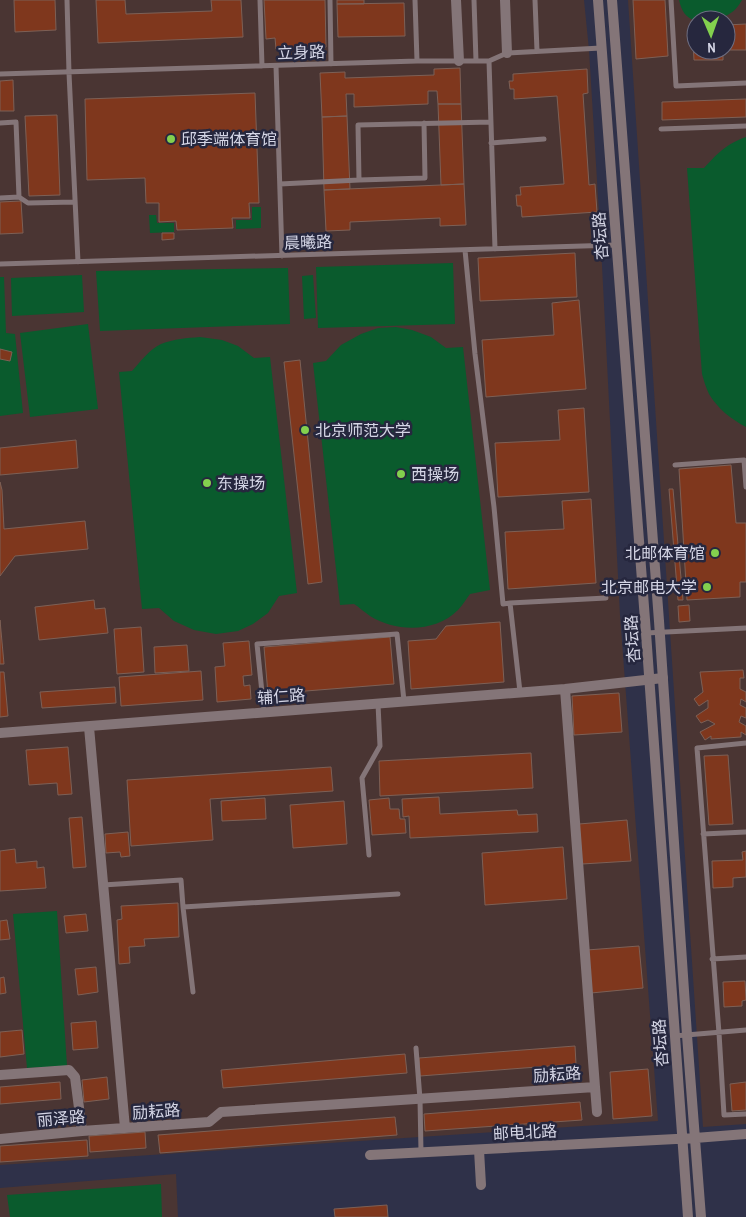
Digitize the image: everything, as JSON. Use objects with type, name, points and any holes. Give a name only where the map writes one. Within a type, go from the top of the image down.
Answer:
[{"type":"street","points":[[456,0],[459,61]]},
{"type":"street","points":[[505,0],[507,53]]},
{"type":"street","name":"杏坛路","points":[[598,0],[650,679],[688,1217]]},
{"type":"street","name":"杏坛路","points":[[612,0],[701,1217]]},
{"type":"street","name":"辅仁路","points":[[0,733],[520,692],[663,678]]},
{"type":"street","name":"励耘路","points":[[125,1128],[209,1122],[221,1112],[595,1087],[565,688]]},
{"type":"street","points":[[89,726],[125,1128]]},
{"type":"street","points":[[0,1075],[69,1070],[75,1077],[82,1131]]},
{"type":"street","points":[[595,1087],[597,1112]]},
{"type":"street","name":"丽泽路","points":[[0,1139],[125,1128]]},
{"type":"street","name":"邮电北路","points":[[370,1155],[746,1134]]},
{"type":"street","points":[[479,1150],[481,1185]]},
{"type":"lane","points":[[67,0],[78,262]]},
{"type":"lane","points":[[260,0],[262,66]]},
{"type":"lane","points":[[330,0],[331,64]]},
{"type":"lane","points":[[415,0],[417,61]]},
{"type":"lane","points":[[474,0],[476,61]]},
{"type":"lane","points":[[535,0],[537,51]]},
{"type":"lane","points":[[671,0],[676,86],[746,83]]},
{"type":"lane","name":"立身路","points":[[0,74],[417,61],[489,61],[507,53],[601,48]]},
{"type":"lane","points":[[489,61],[495,249]]},
{"type":"lane","points":[[276,66],[282,256]]},
{"type":"lane","points":[[0,123],[16,122],[19,196]]},
{"type":"lane","points":[[359,180],[358,125],[491,122]]},
{"type":"lane","points":[[280,184],[425,178],[424,123]]},
{"type":"lane","points":[[661,129],[746,126]]},
{"type":"lane","points":[[491,142],[544,139]]},
{"type":"lane","points":[[0,198],[19,196],[28,203],[75,202]]},
{"type":"lane","name":"晨曦路","points":[[0,264],[616,245]]},
{"type":"lane","points":[[465,250],[504,604],[606,598]]},
{"type":"lane","points":[[675,465],[744,460],[746,486]]},
{"type":"lane","points":[[510,603],[520,692]]},
{"type":"lane","points":[[646,633],[746,628]]},
{"type":"lane","points":[[264,712],[257,644],[397,634],[404,701]]},
{"type":"lane","points":[[369,855],[362,778],[380,746],[378,703]]},
{"type":"lane","points":[[746,743],[697,748],[724,1115],[746,1114]]},
{"type":"lane","points":[[703,834],[746,832]]},
{"type":"lane","points":[[103,885],[181,880],[193,992]]},
{"type":"lane","points":[[183,907],[398,894]]},
{"type":"lane","points":[[712,959],[746,957]]},
{"type":"lane","points":[[674,1036],[746,1030]]},
{"type":"lane","points":[[416,1048],[420,1099],[421,1153]]},
{"type":"shaded area","name":"北京师范大学","points":[[0,0],[584,0],[589,50],[601,246],[620,615],[658,1121],[0,1165]]},
{"type":"shaded area","name":"北京邮电大学","points":[[628,0],[746,0],[746,1124],[703,1127]]},
{"type":"shaded area","points":[[176,1174],[178,1217],[0,1217],[0,1188]]},
{"type":"green space","points":[[679,0],[742,0],[734,10],[686,10],[686,15],[681,8]]},
{"type":"green space","points":[[746,137],[746,427],[730,417],[716,404],[709,394],[702,374],[687,168],[704,168],[723,150]]},
{"type":"green space","points":[[252,207],[261,207],[261,228],[236,229],[236,220],[252,220]]},
{"type":"green space","points":[[149,215],[156,215],[157,223],[174,223],[174,232],[150,233]]},
{"type":"green space","points":[[453,263],[455,324],[318,328],[316,267]]},
{"type":"green space","points":[[288,268],[290,324],[100,331],[96,271]]},
{"type":"green space","points":[[82,275],[84,312],[12,316],[11,278]]},
{"type":"green space","points":[[313,275],[316,318],[304,319],[302,276]]},
{"type":"green space","points":[[0,277],[4,277],[6,333],[15,334],[23,413],[0,416]]},
{"type":"green space","points":[[88,324],[98,409],[30,417],[20,333]]},
{"type":"green space","name":"西操场","points":[[396,327],[412,330],[431,337],[446,348],[463,347],[490,590],[470,594],[458,610],[449,618],[438,623],[415,628],[391,625],[380,621],[354,604],[340,605],[313,363],[326,361],[341,345],[361,334],[378,328]]},
{"type":"green space","name":"东操场","points":[[200,337],[222,340],[238,346],[254,358],[270,357],[297,593],[279,596],[268,613],[253,624],[238,631],[216,634],[194,630],[174,621],[159,608],[142,609],[119,372],[132,371],[149,352],[161,344]]},
{"type":"green space","points":[[57,911],[67,1066],[27,1068],[13,914]]},
{"type":"green space","points":[[161,1184],[162,1217],[10,1217],[7,1195]]},
{"type":"building","points":[[14,0],[55,0],[56,30],[15,32]]},
{"type":"building","points":[[96,0],[125,0],[126,14],[212,11],[211,0],[241,0],[243,37],[98,43]]},
{"type":"building","points":[[264,0],[325,0],[326,47],[276,49],[275,38],[266,39]]},
{"type":"building","points":[[337,0],[364,0],[364,4],[337,4]]},
{"type":"building","points":[[633,0],[665,0],[668,56],[636,59]]},
{"type":"building","points":[[404,3],[405,36],[338,37],[337,4]]},
{"type":"building","points":[[736,24],[746,24],[746,50],[736,50]]},
{"type":"building","points":[[460,68],[461,104],[438,104],[437,91],[428,91],[428,104],[354,107],[354,94],[346,94],[347,116],[322,117],[320,73],[345,72],[345,78],[434,75],[434,69]]},
{"type":"building","points":[[587,69],[588,93],[583,94],[589,185],[595,184],[597,212],[522,217],[521,206],[517,206],[516,195],[521,195],[520,187],[564,184],[557,96],[514,99],[514,89],[510,89],[509,81],[513,81],[513,74]]},
{"type":"building","points":[[13,80],[14,111],[0,111],[0,81]]},
{"type":"building","name":"邱季端体育馆","points":[[255,93],[259,203],[249,203],[250,218],[232,218],[233,228],[177,230],[176,221],[159,222],[159,203],[146,203],[145,178],[87,180],[85,99]]},
{"type":"building","points":[[746,99],[746,117],[662,120],[662,102]]},
{"type":"building","points":[[438,104],[461,104],[464,184],[441,185]]},
{"type":"building","points":[[57,115],[60,195],[29,196],[25,116]]},
{"type":"building","points":[[347,116],[350,189],[324,190],[322,117]]},
{"type":"building","points":[[464,184],[466,225],[440,226],[440,218],[350,222],[350,230],[326,231],[324,190]]},
{"type":"building","points":[[21,201],[23,233],[0,234],[0,202]]},
{"type":"building","points":[[162,233],[174,233],[174,239],[162,240]]},
{"type":"building","points":[[575,253],[577,297],[480,301],[478,258]]},
{"type":"building","points":[[579,300],[586,389],[486,397],[482,340],[554,335],[552,303]]},
{"type":"building","points":[[0,349],[12,352],[10,361],[0,359]]},
{"type":"building","points":[[300,360],[322,582],[308,584],[284,362]]},
{"type":"building","points":[[584,408],[589,492],[498,497],[495,443],[560,440],[558,410]]},
{"type":"building","points":[[76,440],[78,468],[0,475],[0,448]]},
{"type":"building","name":"北邮体育馆","points":[[731,465],[736,523],[746,523],[746,582],[740,582],[740,597],[687,600],[679,469]]},
{"type":"building","points":[[0,482],[4,529],[85,521],[88,549],[15,556],[0,576]]},
{"type":"building","points":[[669,489],[673,489],[683,600],[678,600]]},
{"type":"building","points":[[591,499],[596,583],[508,589],[505,532],[564,529],[562,501]]},
{"type":"building","points":[[94,600],[95,609],[105,608],[108,633],[39,640],[35,607]]},
{"type":"building","points":[[689,605],[690,621],[679,622],[678,606]]},
{"type":"building","points":[[0,620],[4,664],[0,664]]},
{"type":"building","points":[[500,622],[504,682],[411,689],[408,641],[436,639],[446,626]]},
{"type":"building","points":[[141,627],[144,672],[117,674],[114,629]]},
{"type":"building","points":[[390,637],[394,684],[268,694],[264,647]]},
{"type":"building","points":[[249,641],[252,675],[243,676],[244,686],[250,685],[251,699],[217,702],[215,667],[225,666],[223,643]]},
{"type":"building","points":[[187,645],[189,671],[155,673],[154,647]]},
{"type":"building","points":[[743,670],[744,678],[740,678],[740,689],[746,692],[746,702],[741,699],[740,705],[746,708],[746,718],[741,716],[739,722],[746,726],[746,735],[741,732],[741,737],[711,739],[711,736],[705,740],[700,732],[715,724],[708,720],[701,723],[696,716],[708,708],[708,700],[699,706],[694,699],[703,692],[700,672]]},
{"type":"building","points":[[201,671],[203,700],[121,706],[119,677]]},
{"type":"building","points":[[0,672],[4,672],[8,716],[0,717]]},
{"type":"building","points":[[115,687],[116,703],[42,708],[40,692]]},
{"type":"building","points":[[619,693],[622,732],[574,735],[572,696]]},
{"type":"building","points":[[68,747],[72,794],[58,795],[57,783],[29,785],[26,750]]},
{"type":"building","points":[[531,753],[533,788],[380,796],[379,761]]},
{"type":"building","points":[[728,755],[733,824],[709,825],[704,756]]},
{"type":"building","points":[[331,767],[333,791],[210,799],[213,840],[131,846],[127,780]]},
{"type":"building","points":[[439,797],[440,814],[517,810],[518,815],[537,814],[538,832],[410,838],[409,816],[403,817],[402,799]]},
{"type":"building","points":[[265,798],[266,819],[222,821],[221,801]]},
{"type":"building","points":[[389,798],[390,809],[399,809],[400,819],[405,819],[406,833],[372,835],[369,800]]},
{"type":"building","points":[[344,801],[347,844],[293,848],[290,805]]},
{"type":"building","points":[[82,817],[86,867],[73,868],[69,818]]},
{"type":"building","points":[[627,820],[631,861],[582,864],[579,824]]},
{"type":"building","points":[[128,832],[130,856],[121,857],[120,852],[106,853],[105,834]]},
{"type":"building","points":[[563,847],[567,899],[485,905],[482,853]]},
{"type":"building","points":[[15,849],[16,863],[37,861],[37,868],[44,867],[46,888],[0,891],[0,851]]},
{"type":"building","points":[[746,851],[746,877],[733,878],[733,887],[713,888],[712,861],[743,860],[742,852]]},
{"type":"building","points":[[178,903],[179,937],[144,939],[145,946],[129,947],[130,963],[119,964],[117,920],[122,919],[121,906]]},
{"type":"building","points":[[86,914],[88,931],[66,933],[64,916]]},
{"type":"building","points":[[7,920],[10,939],[0,940],[0,921]]},
{"type":"building","points":[[639,946],[643,988],[591,993],[587,950]]},
{"type":"building","points":[[96,967],[98,992],[78,995],[75,969]]},
{"type":"building","points":[[4,977],[6,993],[0,994],[0,978]]},
{"type":"building","points":[[745,981],[746,1000],[742,1001],[742,1006],[724,1007],[723,982]]},
{"type":"building","points":[[96,1021],[98,1048],[73,1050],[71,1023]]},
{"type":"building","points":[[22,1030],[24,1054],[0,1057],[0,1032]]},
{"type":"building","points":[[575,1046],[576,1064],[420,1076],[419,1058]]},
{"type":"building","points":[[405,1054],[407,1073],[223,1088],[221,1070]]},
{"type":"building","points":[[648,1069],[652,1116],[613,1119],[610,1072]]},
{"type":"building","points":[[107,1077],[109,1099],[84,1102],[82,1080]]},
{"type":"building","points":[[60,1082],[61,1099],[0,1104],[0,1087]]},
{"type":"building","points":[[746,1082],[746,1110],[732,1111],[730,1084]]},
{"type":"building","points":[[580,1102],[582,1120],[425,1131],[424,1114]]},
{"type":"building","points":[[395,1117],[397,1135],[160,1153],[158,1135]]},
{"type":"building","points":[[145,1132],[146,1148],[90,1152],[89,1136]]},
{"type":"building","points":[[87,1140],[88,1156],[0,1162],[0,1146]]},
{"type":"building","points":[[387,1205],[388,1217],[335,1217],[334,1209]]},
{"type":"place","name":"邱季端体育馆","points":[[171,139]]},
{"type":"place","name":"北京师范大学","points":[[305,430]]},
{"type":"place","name":"西操场","points":[[401,474]]},
{"type":"place","name":"东操场","points":[[207,483]]},
{"type":"place","name":"北邮体育馆","points":[[715,553]]},
{"type":"place","name":"北京邮电大学","points":[[707,587]]}]
